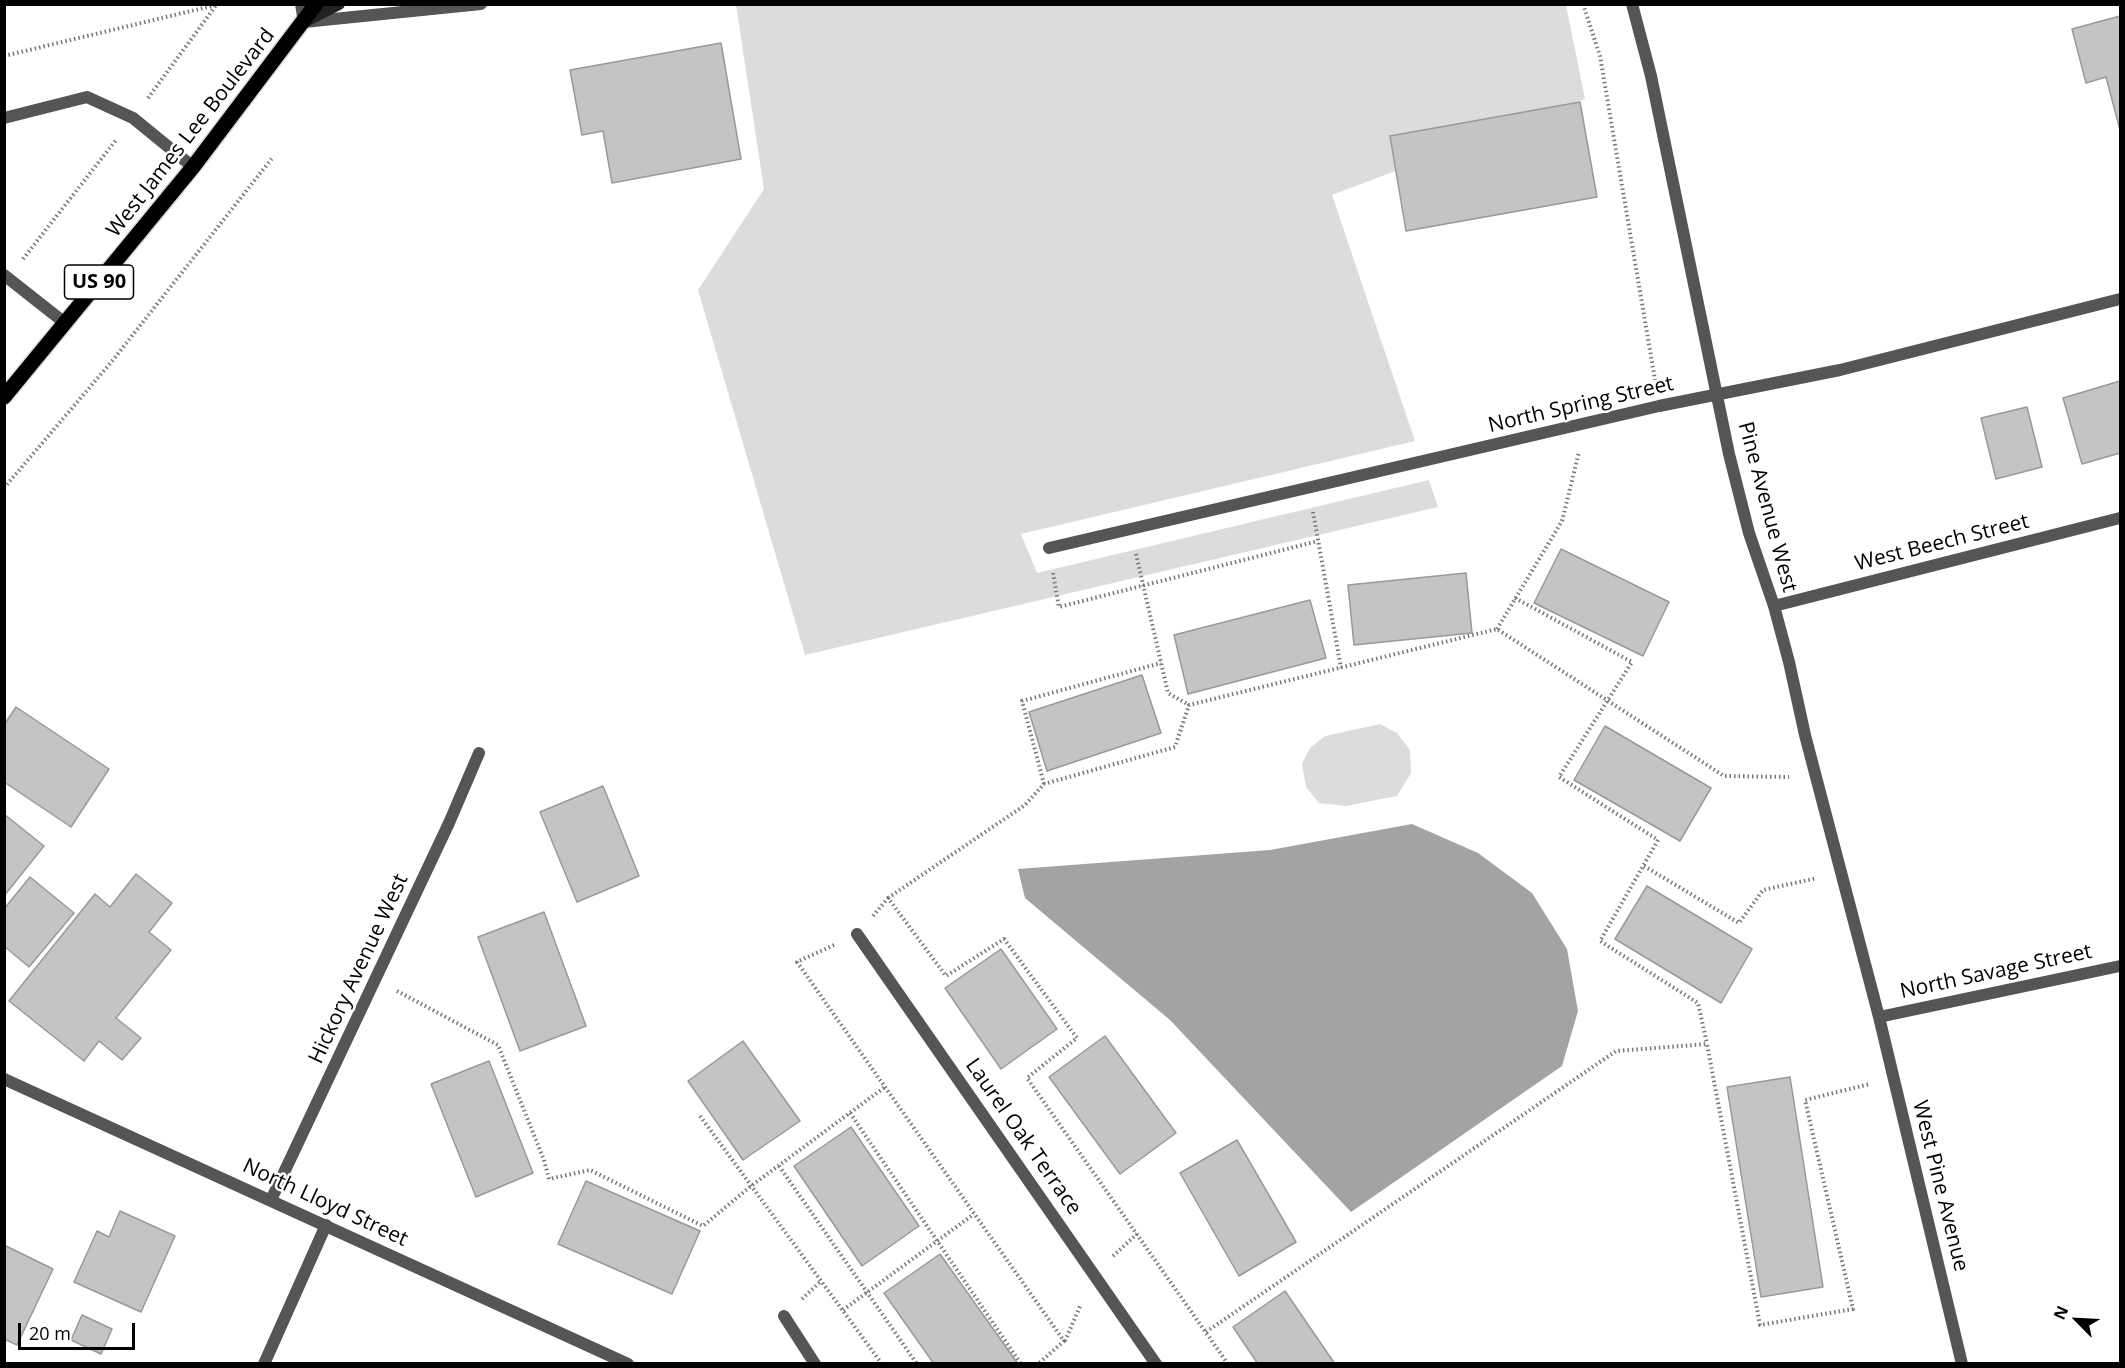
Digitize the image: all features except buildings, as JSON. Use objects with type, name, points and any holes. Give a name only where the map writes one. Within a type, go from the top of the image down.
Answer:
[{"type":"main road","name":"West James Lee Boulevard","points":[[4,397],[194,167],[316,4]]},
{"type":"street","points":[[301,4],[304,22]]},
{"type":"street","points":[[304,22],[339,4]]},
{"type":"street","points":[[304,22],[481,4]]},
{"type":"street","name":"Pine Avenue West","points":[[1632,4],[1651,76],[1729,454],[1749,533],[1774,606],[1789,662],[1816,777],[1879,1017]]},
{"type":"street","points":[[4,118],[87,97],[133,118],[194,167]]},
{"type":"street","points":[[6,276],[65,323]]},
{"type":"street","name":"North Spring Street","points":[[1049,548],[1716,393],[1840,370],[2121,299]]},
{"type":"street","name":"West Beech Street","points":[[1774,606],[2121,518]]},
{"type":"street","name":"Hickory Avenue West","points":[[271,1200],[376,979],[479,753]]},
{"type":"street","name":"Laurel Oak Terrace","points":[[857,934],[1156,1364]]},
{"type":"street","name":"North Savage Street","points":[[1879,1017],[2121,966]]},
{"type":"street","name":"West Pine Avenue","points":[[1879,1017],[1962,1364]]},
{"type":"street","name":"North Lloyd Street","points":[[4,1079],[628,1364]]},
{"type":"street","points":[[264,1364],[326,1225]]},
{"type":"street","points":[[784,1316],[815,1364]]},
{"type":"path","points":[[4,56],[217,4],[133,118],[6,276]]},
{"type":"path","points":[[1583,4],[1600,56],[1659,406]]},
{"type":"path","points":[[4,488],[113,360],[273,157]]},
{"type":"path","points":[[1130,529],[1168,693],[1190,705],[1497,629],[1562,521],[1586,423]]},
{"type":"path","points":[[1308,487],[1341,668]]},
{"type":"path","points":[[1049,548],[1059,607],[1318,541]]},
{"type":"path","points":[[1515,598],[1632,662],[1558,777],[1658,840],[1600,940],[1698,1002],[1760,1325],[1853,1309],[1805,1100],[1894,1078]]},
{"type":"path","points":[[1497,629],[1724,776],[1816,777]]},
{"type":"path","points":[[1044,784],[1022,701],[1161,663]]},
{"type":"path","points":[[888,898],[1025,805],[1044,784],[1175,747],[1190,705]]},
{"type":"path","points":[[1644,866],[1739,922],[1763,890],[1841,873]]},
{"type":"path","points":[[376,979],[498,1045],[544,1160],[549,1179],[590,1170],[704,1226],[751,1186],[885,1087]]},
{"type":"path","points":[[1206,1332],[1616,1051],[1707,1044]]},
{"type":"path","points":[[850,1113],[1021,1364]]},
{"type":"path","points":[[700,1116],[882,1364]]},
{"type":"path","points":[[779,1166],[916,1364]]},
{"type":"path","points":[[843,1310],[974,1214]]},
{"type":"shaded area","points":[[736,5],[1566,5],[1585,99],[1332,195],[1415,441],[1021,534],[1037,573],[1429,480],[1438,507],[805,655],[698,290],[764,189]]},
{"type":"shaded area","points":[[1380,724],[1397,733],[1410,750],[1411,773],[1397,796],[1346,806],[1319,803],[1306,787],[1302,764],[1310,748],[1325,736]]},
{"type":"shaded area","points":[[1412,824],[1478,853],[1532,893],[1567,949],[1578,1011],[1562,1066],[1351,1212],[1170,1020],[1025,898],[1018,869],[1270,850]]}]
